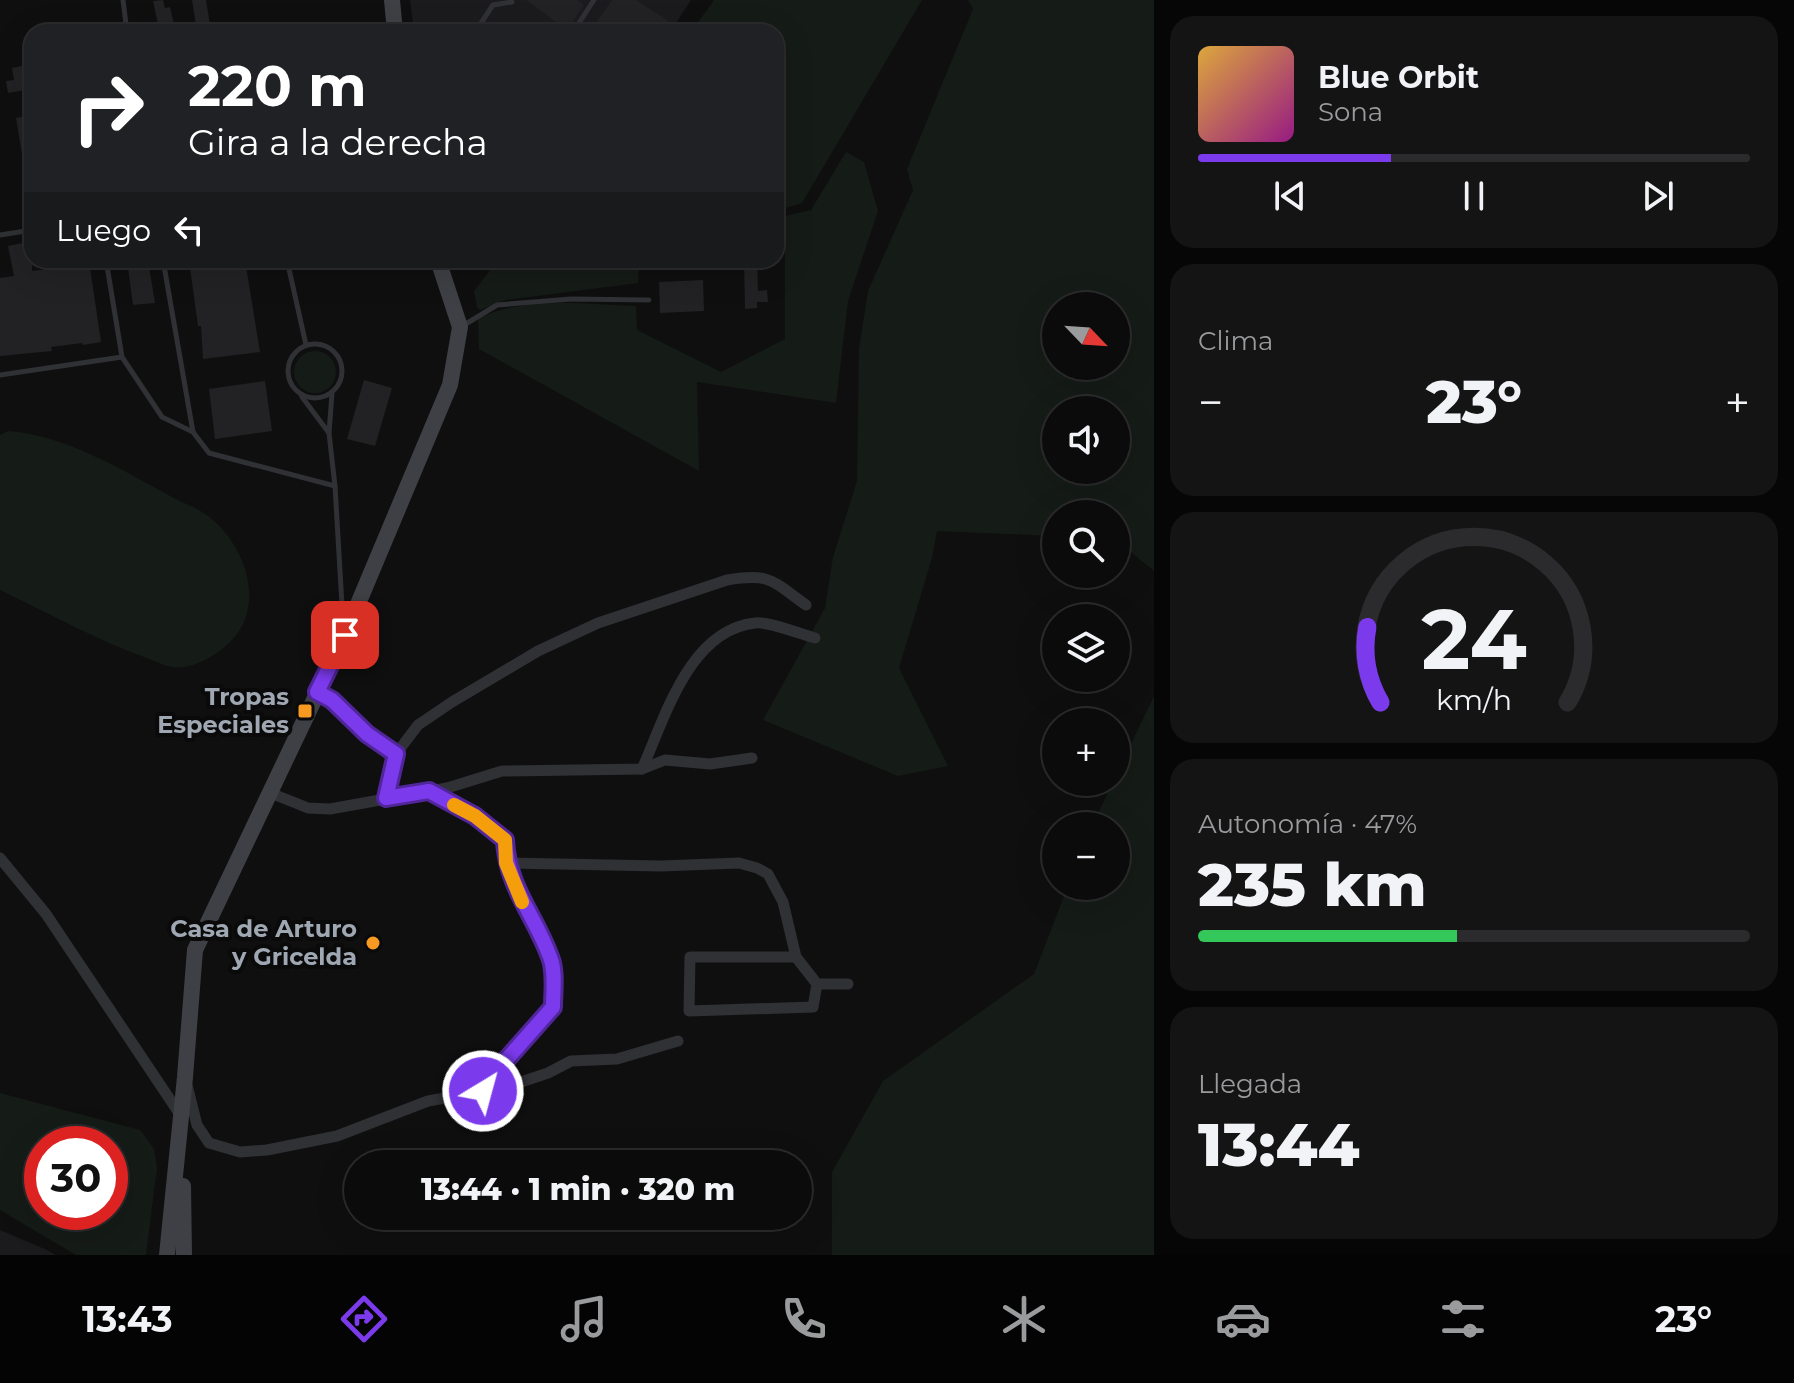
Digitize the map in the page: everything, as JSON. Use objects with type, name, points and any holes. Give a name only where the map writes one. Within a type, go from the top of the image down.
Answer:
[{"type":"main road","points":[[392,0],[394,24]]},
{"type":"main road","points":[[167,1255],[195,950],[345,635],[450,385],[460,327],[441,268]]},
{"type":"main road","points":[[181,1117],[184,1255]]},
{"type":"street","points":[[386,798],[396,754],[418,725],[538,651],[598,623],[727,580],[747,577],[766,577],[806,605]]},
{"type":"street","points":[[642,769],[689,665],[715,640],[733,629],[757,622],[815,638]]},
{"type":"street","points":[[317,692],[332,700],[367,734],[396,754]]},
{"type":"street","points":[[268,792],[308,808],[330,809],[429,791],[502,771],[642,769],[665,760],[710,764],[752,758]]},
{"type":"street","points":[[429,791],[475,816],[505,840],[506,863],[520,898],[552,959],[553,1007],[484,1085],[483,1091]]},
{"type":"street","points":[[0,858],[5,869],[46,914],[181,1117]]},
{"type":"street","points":[[506,863],[661,866],[739,863],[768,874],[783,902],[796,957],[817,984],[813,1007],[689,1011],[690,957],[796,957]]},
{"type":"street","points":[[817,984],[848,984]]},
{"type":"street","points":[[185,1077],[197,1125],[209,1143],[240,1152],[267,1150],[337,1136],[428,1101],[506,1087],[548,1073],[571,1061],[617,1059],[678,1041]]},
{"type":"lane","points":[[123,0],[126,24]]},
{"type":"lane","points":[[578,24],[594,0]]},
{"type":"lane","points":[[480,24],[493,5],[512,2]]},
{"type":"lane","points":[[0,235],[24,231]]},
{"type":"lane","points":[[107,268],[122,357],[162,417],[193,432],[209,453],[335,486]]},
{"type":"lane","points":[[164,268],[193,432]]},
{"type":"lane","points":[[289,268],[306,345]]},
{"type":"lane","points":[[460,327],[497,305],[571,299],[649,300]]},
{"type":"lane","points":[[329,433],[289,381],[288,364],[297,350],[306,345],[324,345],[338,358],[341,376],[332,392],[329,433],[345,635]]},
{"type":"lane","points":[[0,375],[122,357]]},
{"type":"lane","points":[[300,395],[317,399],[332,392]]},
{"type":"shaded area","points":[[410,0],[691,0],[675,24],[413,24]]},
{"type":"shaded area","points":[[714,0],[922,0],[802,203],[784,209],[784,24],[697,24]]},
{"type":"shaded area","points":[[968,0],[1154,0],[1154,571],[1130,551],[1130,500],[1042,500],[1042,535],[937,531],[899,668],[948,766],[898,776],[763,720],[825,608],[833,557],[857,481],[859,348],[868,291],[913,190],[907,169],[973,9]]},
{"type":"shaded area","points":[[846,152],[864,162],[878,211],[848,301],[836,403],[697,382],[699,471],[479,349],[478,319],[495,312],[555,303],[636,306],[637,330],[721,372],[785,339],[784,216],[811,210]]},
{"type":"shaded area","points":[[492,268],[639,268],[638,283],[506,300],[480,310],[474,291]]},
{"type":"shaded area","points":[[315,351],[330,357],[336,372],[330,387],[315,393],[300,387],[294,372],[300,357]]},
{"type":"shaded area","points":[[8,431],[51,439],[93,455],[199,510],[214,521],[235,546],[247,578],[248,611],[232,640],[220,651],[197,663],[170,666],[108,642],[0,590],[0,435]]},
{"type":"shaded area","points":[[1154,696],[1154,1255],[832,1255],[832,1172],[883,1081],[1034,974],[1063,900],[1130,900],[1130,812],[1099,812],[1106,796],[1130,796],[1130,746]]},
{"type":"shaded area","points":[[0,1093],[125,1126],[24,1126],[24,1224],[0,1210]]},
{"type":"shaded area","points":[[128,1127],[140,1130],[154,1149],[157,1168],[146,1255],[76,1255],[34,1230],[128,1230]]},
{"type":"shaded area","points":[[0,1230],[45,1249],[56,1255],[0,1255]]},
{"type":"building","points":[[163,0],[165,8],[170,7],[174,24],[158,24],[153,1]]},
{"type":"building","points":[[192,0],[206,0],[210,24],[196,24]]},
{"type":"building","points":[[526,0],[577,0],[584,5],[571,24],[559,24]]},
{"type":"building","points":[[612,0],[636,0],[673,24],[596,24]]},
{"type":"building","points":[[24,66],[24,90],[8,93],[6,81],[14,80],[12,68]]},
{"type":"building","points":[[24,116],[24,166],[16,118]]},
{"type":"building","points":[[24,243],[24,268],[32,268],[32,271],[90,268],[101,342],[0,356],[0,278],[14,276],[8,246]]},
{"type":"building","points":[[128,268],[149,268],[155,303],[133,305]]},
{"type":"building","points":[[190,268],[246,268],[260,352],[203,359],[201,326],[198,326]]},
{"type":"building","points":[[744,268],[757,268],[758,291],[767,290],[768,302],[757,302],[757,308],[745,309]]},
{"type":"building","points":[[703,280],[704,311],[660,313],[659,282]]},
{"type":"building","points":[[364,380],[392,388],[375,446],[347,439]]},
{"type":"building","points":[[265,381],[272,431],[215,439],[209,389]]},
{"type":"slow traffic","points":[[454,805],[475,816],[505,840],[506,863],[522,902]]},
{"type":"place","name":"Tropas Especiales","points":[[305,711]]},
{"type":"place","name":"Casa de Arturo y Gricelda","points":[[373,943]]},
{"type":"route","points":[[345,635],[317,692],[332,700],[367,734],[396,754],[386,798],[429,791],[475,816],[505,840],[506,863],[520,898],[552,959],[553,1007],[484,1085],[483,1091]]}]
